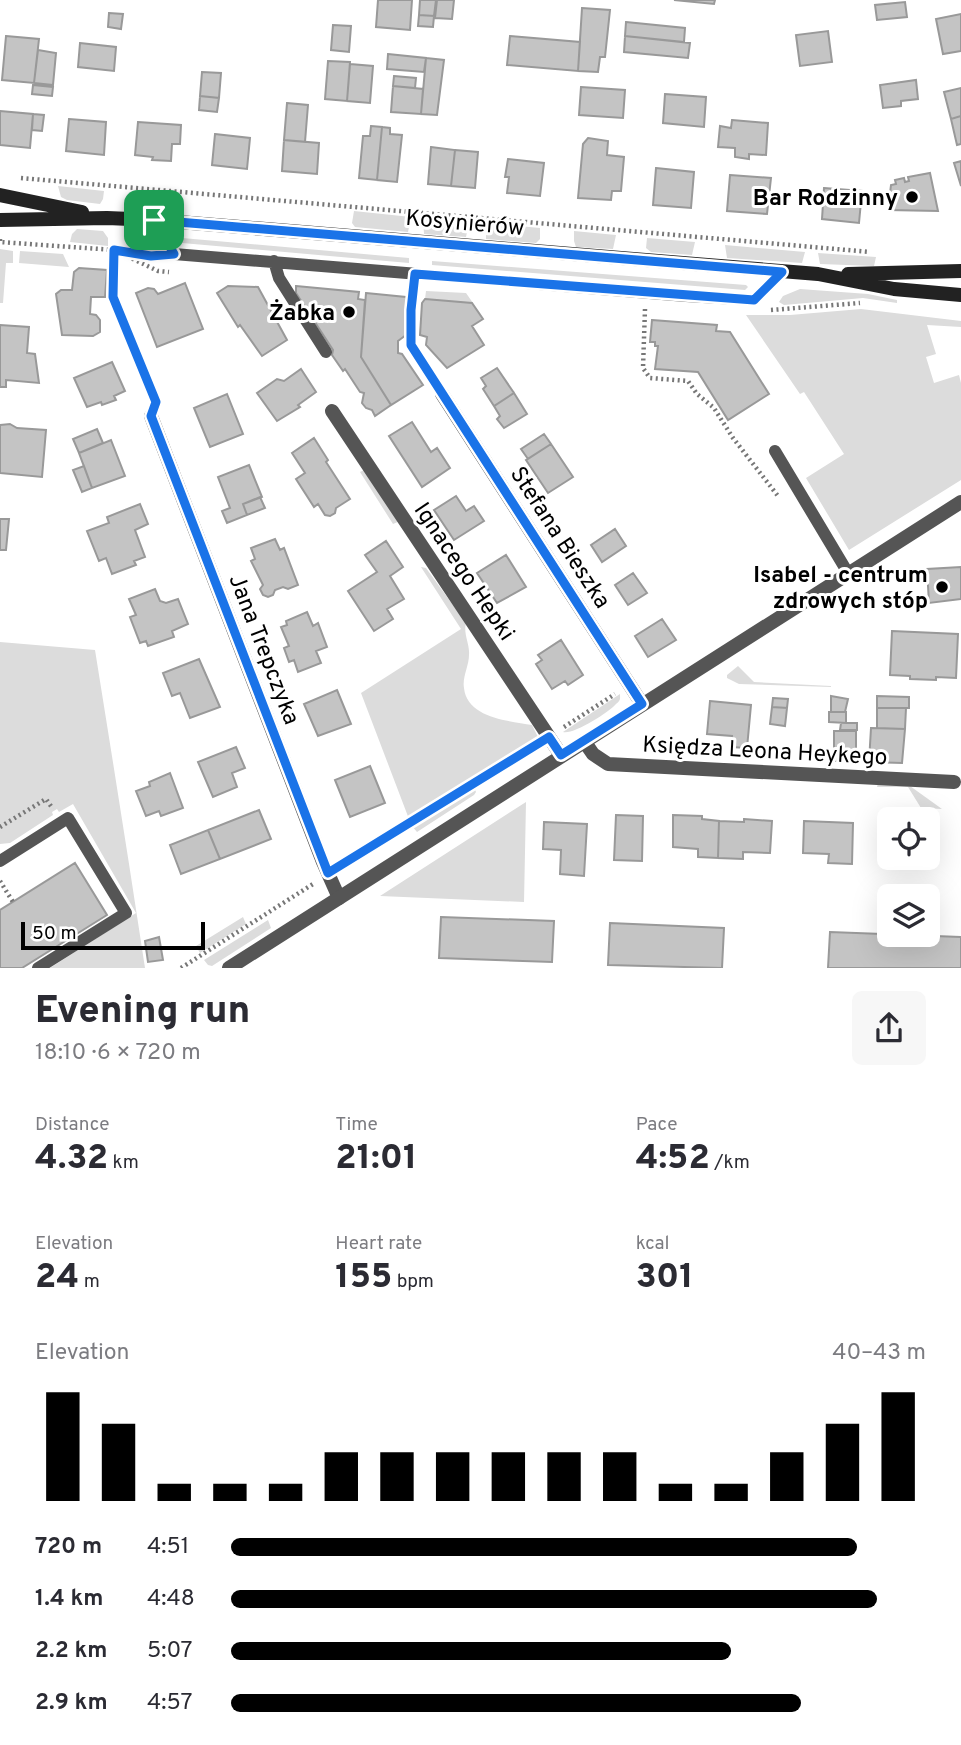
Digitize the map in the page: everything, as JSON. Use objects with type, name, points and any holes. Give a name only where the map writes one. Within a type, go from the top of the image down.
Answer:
[{"type":"main road","name":"Kosynierów","points":[[0,195],[107,218]]},
{"type":"main road","name":"Kosynierów","points":[[0,220],[154,220],[818,274],[961,271]]},
{"type":"main road","name":"Kosynierów","points":[[818,274],[894,289],[961,295]]},
{"type":"street","name":"Stefana Bieszka","points":[[442,394],[642,704]]},
{"type":"street","name":"Ignacego Hepki","points":[[332,411],[561,755]]},
{"type":"street","name":"Jana Trepczyka","points":[[151,416],[339,898]]},
{"type":"street","points":[[229,968],[248,964],[339,898],[961,502]]},
{"type":"street","name":"Księdza Leona Heykego","points":[[584,741],[593,754],[608,764],[954,782]]},
{"type":"lane","points":[[154,220],[174,254],[415,274],[754,300],[782,272]]},
{"type":"lane","points":[[274,261],[279,278],[326,352]]},
{"type":"lane","points":[[775,451],[848,573]]},
{"type":"lane","points":[[0,861],[68,818],[126,913],[38,968]]},
{"type":"path","points":[[17,177],[879,253]]},
{"type":"path","points":[[151,416],[156,402],[113,297],[114,250],[151,256],[174,254]]},
{"type":"path","points":[[415,274],[411,345],[442,394]]},
{"type":"path","points":[[776,309],[864,303]]},
{"type":"path","points":[[645,307],[643,368],[650,378],[688,381],[697,394],[714,408],[733,438],[780,499]]},
{"type":"path","points":[[181,968],[328,873],[616,694],[631,688]]},
{"type":"path","points":[[0,827],[46,799],[62,822]]},
{"type":"path","points":[[0,881],[13,902]]},
{"type":"shaded area","points":[[58,186],[104,191],[103,199],[100,204],[67,200],[61,197]]},
{"type":"shaded area","points":[[133,193],[173,196],[171,206],[165,209],[133,207]]},
{"type":"shaded area","points":[[354,211],[411,217],[408,232],[355,227],[352,223]]},
{"type":"shaded area","points":[[423,217],[469,222],[466,237],[424,234]]},
{"type":"shaded area","points":[[486,223],[540,228],[540,239],[536,243],[486,239]]},
{"type":"shaded area","points":[[77,229],[103,231],[108,238],[108,246],[70,242]]},
{"type":"shaded area","points":[[574,231],[616,235],[613,249],[576,247]]},
{"type":"shaded area","points":[[182,238],[409,258],[409,263],[182,243]]},
{"type":"shaded area","points":[[647,238],[695,242],[692,255],[651,252],[646,248]]},
{"type":"shaded area","points":[[725,245],[805,252],[802,263],[727,258]]},
{"type":"shaded area","points":[[0,249],[13,251],[13,263],[6,263],[3,303],[0,303]]},
{"type":"shaded area","points":[[20,251],[63,254],[69,267],[19,263]]},
{"type":"shaded area","points":[[818,253],[876,257],[874,266],[820,264]]},
{"type":"shaded area","points":[[432,261],[748,287],[745,290],[432,265]]},
{"type":"shaded area","points":[[800,289],[868,294],[897,300],[897,303],[863,298],[784,305],[779,302],[783,296]]},
{"type":"shaded area","points":[[426,291],[466,293],[473,303],[425,299]]},
{"type":"shaded area","points":[[861,309],[961,321],[961,327],[927,325],[936,354],[926,357],[934,383],[959,375],[961,480],[849,550],[806,478],[844,454],[804,392],[800,394],[746,315],[790,315]]},
{"type":"shaded area","points":[[364,470],[400,521],[393,524],[360,472]]},
{"type":"shaded area","points":[[421,567],[426,568],[466,623],[469,655],[464,688],[467,698],[473,706],[490,716],[532,725],[538,737],[409,819],[361,693],[461,629]]},
{"type":"shaded area","points":[[0,642],[95,650],[145,968],[50,968],[136,913],[73,804],[59,812],[57,809],[52,812],[53,815],[10,843],[0,844]]},
{"type":"shaded area","points":[[738,666],[754,682],[831,687],[739,684],[727,678]]},
{"type":"shaded area","points":[[620,694],[619,701],[598,718],[582,727],[563,732]]},
{"type":"shaded area","points":[[878,783],[910,786],[939,807],[920,807],[908,787],[877,787]]},
{"type":"shaded area","points":[[474,787],[474,795],[417,832],[412,826]]},
{"type":"shaded area","points":[[526,802],[524,902],[380,896]]},
{"type":"shaded area","points":[[243,917],[246,924],[200,953],[196,946]]},
{"type":"shaded area","points":[[268,920],[271,928],[212,966],[204,960]]},
{"type":"building","points":[[378,0],[412,0],[410,30],[376,27]]},
{"type":"building","points":[[420,0],[436,0],[434,16],[419,15]]},
{"type":"building","points":[[437,0],[454,0],[452,19],[435,18]]},
{"type":"building","points":[[674,0],[715,0],[714,4]]},
{"type":"building","points":[[905,2],[907,17],[877,20],[875,5]]},
{"type":"building","points":[[582,8],[610,10],[605,57],[600,57],[598,72],[578,71]]},
{"type":"building","points":[[109,13],[123,14],[121,29],[108,27]]},
{"type":"building","points":[[961,14],[961,51],[943,54],[936,19]]},
{"type":"building","points":[[419,15],[434,16],[433,27],[418,26]]},
{"type":"building","points":[[626,22],[685,28],[684,42],[625,36]]},
{"type":"building","points":[[333,25],[351,26],[349,52],[331,50]]},
{"type":"building","points":[[828,31],[832,62],[800,66],[796,35]]},
{"type":"building","points":[[6,36],[39,39],[34,83],[2,80]]},
{"type":"building","points":[[510,36],[580,42],[578,71],[507,65]]},
{"type":"building","points":[[625,36],[690,43],[688,58],[624,52]]},
{"type":"building","points":[[80,43],[116,47],[114,71],[78,67]]},
{"type":"building","points":[[38,50],[56,53],[53,85],[34,83]]},
{"type":"building","points":[[388,54],[426,58],[424,72],[387,69]]},
{"type":"building","points":[[426,58],[444,60],[437,115],[421,114]]},
{"type":"building","points":[[328,61],[350,62],[347,101],[325,99]]},
{"type":"building","points":[[350,64],[373,66],[370,103],[347,101]]},
{"type":"building","points":[[202,72],[221,73],[219,98],[200,96]]},
{"type":"building","points":[[394,76],[416,78],[415,88],[393,86]]},
{"type":"building","points":[[916,80],[918,99],[901,101],[901,106],[883,108],[880,85]]},
{"type":"building","points":[[33,85],[53,87],[52,96],[32,94]]},
{"type":"building","points":[[393,86],[423,89],[421,114],[391,112]]},
{"type":"building","points":[[581,87],[625,90],[623,118],[579,115]]},
{"type":"building","points":[[961,88],[961,116],[951,119],[944,92]]},
{"type":"building","points":[[665,94],[706,97],[704,127],[663,123]]},
{"type":"building","points":[[200,96],[219,98],[217,112],[199,110]]},
{"type":"building","points":[[287,103],[308,105],[305,142],[284,140]]},
{"type":"building","points":[[0,111],[33,114],[30,148],[0,145]]},
{"type":"building","points":[[33,114],[44,115],[42,131],[32,130]]},
{"type":"building","points":[[961,116],[961,144],[957,145],[951,119]]},
{"type":"building","points":[[69,119],[106,122],[104,155],[66,151]]},
{"type":"building","points":[[732,120],[768,123],[766,155],[749,154],[749,159],[735,157],[735,148],[718,147],[720,126],[731,128]]},
{"type":"building","points":[[138,122],[181,125],[180,144],[172,144],[171,161],[152,160],[153,157],[135,155]]},
{"type":"building","points":[[371,126],[382,127],[377,180],[359,178],[363,136],[370,136]]},
{"type":"building","points":[[382,127],[390,128],[390,134],[402,135],[397,182],[377,180]]},
{"type":"building","points":[[215,134],[250,138],[247,169],[212,165]]},
{"type":"building","points":[[588,138],[608,141],[607,155],[624,157],[621,191],[612,191],[611,200],[578,198],[583,144]]},
{"type":"building","points":[[284,140],[319,143],[317,174],[282,171]]},
{"type":"building","points":[[431,147],[455,150],[451,186],[428,184]]},
{"type":"building","points":[[455,150],[478,152],[475,188],[451,186]]},
{"type":"building","points":[[508,159],[544,163],[540,196],[507,193],[509,177],[505,177]]},
{"type":"building","points":[[961,161],[961,186],[954,163]]},
{"type":"building","points":[[656,168],[694,172],[691,208],[653,205]]},
{"type":"building","points":[[930,173],[938,211],[888,210],[891,185],[896,184],[895,180],[904,178],[905,182],[909,181],[908,177]]},
{"type":"building","points":[[730,175],[771,178],[767,214],[727,211]]},
{"type":"building","points":[[824,188],[862,191],[859,223],[822,219]]},
{"type":"building","points":[[79,268],[107,270],[105,297],[91,297],[90,314],[96,315],[100,320],[100,332],[93,336],[62,335],[56,294],[61,290],[72,290],[74,272]]},
{"type":"building","points":[[185,283],[203,329],[157,347],[136,293],[148,288],[154,289],[158,294]]},
{"type":"building","points":[[228,286],[258,287],[287,340],[262,356],[240,325],[238,327],[217,293]]},
{"type":"building","points":[[296,286],[359,292],[358,299],[365,300],[361,357],[391,405],[375,416],[372,410],[362,403],[364,393],[360,392],[332,355],[333,350],[296,293]]},
{"type":"building","points":[[366,293],[406,297],[409,303],[406,335],[398,341],[398,353],[402,354],[423,385],[391,405],[361,357]]},
{"type":"building","points":[[425,299],[472,303],[483,319],[472,326],[484,345],[447,368],[426,345],[427,337],[420,335],[422,303]]},
{"type":"building","points":[[652,320],[717,325],[716,331],[730,332],[769,394],[728,420],[698,372],[655,369],[658,346],[655,346],[655,342],[650,342]]},
{"type":"building","points":[[0,325],[29,327],[27,353],[35,354],[39,383],[6,380],[6,387],[0,387]]},
{"type":"building","points":[[112,362],[125,391],[114,396],[116,400],[87,407],[74,378]]},
{"type":"building","points":[[497,368],[514,393],[494,406],[483,389],[486,386],[481,378]]},
{"type":"building","points":[[301,369],[316,392],[298,405],[300,407],[277,421],[257,393],[277,379],[284,381]]},
{"type":"building","points":[[514,393],[527,414],[504,428],[497,419],[500,416],[494,406]]},
{"type":"building","points":[[227,394],[243,434],[210,447],[194,408]]},
{"type":"building","points":[[412,422],[431,452],[437,448],[450,468],[422,487],[389,436]]},
{"type":"building","points":[[10,424],[17,428],[46,430],[42,477],[0,473],[0,425]]},
{"type":"building","points":[[97,429],[103,443],[79,453],[73,439]]},
{"type":"building","points":[[544,434],[551,444],[528,459],[521,449]]},
{"type":"building","points":[[314,438],[350,499],[336,508],[335,513],[330,516],[325,515],[318,504],[314,507],[296,479],[305,473],[292,453]]},
{"type":"building","points":[[111,440],[125,476],[92,488],[79,453]]},
{"type":"building","points":[[551,444],[573,477],[548,493],[526,460]]},
{"type":"building","points":[[249,465],[262,497],[243,504],[247,515],[227,523],[222,511],[230,508],[218,477]]},
{"type":"building","points":[[84,466],[92,488],[82,492],[73,470]]},
{"type":"building","points":[[456,496],[466,511],[474,506],[484,521],[454,540],[434,510]]},
{"type":"building","points":[[260,497],[265,508],[247,515],[243,504]]},
{"type":"building","points":[[140,504],[148,524],[135,530],[145,557],[134,561],[136,565],[112,574],[106,558],[99,561],[87,531],[109,523],[107,517]]},
{"type":"building","points":[[0,519],[9,519],[6,550],[0,550]]},
{"type":"building","points":[[615,529],[626,546],[602,562],[591,545]]},
{"type":"building","points":[[275,539],[280,550],[284,548],[298,585],[275,590],[273,595],[268,597],[263,595],[260,589],[263,585],[251,561],[255,559],[251,548]]},
{"type":"building","points":[[386,541],[403,567],[390,576],[404,599],[387,609],[393,619],[374,631],[348,591],[377,572],[365,555]]},
{"type":"building","points":[[506,555],[526,587],[497,603],[477,573]]},
{"type":"building","points":[[961,567],[961,599],[929,603],[927,569]]},
{"type":"building","points":[[633,573],[647,593],[628,605],[615,585]]},
{"type":"building","points":[[155,589],[160,601],[166,603],[178,599],[188,624],[172,631],[174,637],[148,646],[146,641],[140,643],[130,617],[136,615],[129,599]]},
{"type":"building","points":[[307,612],[313,626],[318,623],[327,647],[316,651],[321,663],[298,672],[294,660],[289,662],[284,648],[289,646],[281,627],[287,625],[286,621]]},
{"type":"building","points":[[662,619],[676,640],[648,657],[635,636]]},
{"type":"building","points":[[892,631],[958,634],[956,678],[910,679],[910,676],[890,675]]},
{"type":"building","points":[[561,640],[583,675],[568,685],[565,681],[552,689],[536,664],[542,660],[538,655]]},
{"type":"building","points":[[199,659],[220,707],[190,718],[180,693],[172,696],[163,673]]},
{"type":"building","points":[[337,690],[351,724],[318,736],[304,704]]},
{"type":"building","points":[[831,696],[848,699],[845,712],[831,712]]},
{"type":"building","points":[[877,696],[909,697],[909,708],[877,708]]},
{"type":"building","points":[[773,698],[788,699],[787,708],[772,707]]},
{"type":"building","points":[[710,701],[751,705],[747,748],[731,747],[732,736],[707,734]]},
{"type":"building","points":[[772,707],[787,708],[785,726],[770,724]]},
{"type":"building","points":[[877,708],[906,708],[905,729],[877,728]]},
{"type":"building","points":[[829,712],[846,712],[846,723],[829,722]]},
{"type":"building","points":[[841,723],[857,723],[857,730],[840,730]]},
{"type":"building","points":[[871,728],[905,729],[902,763],[869,762]]},
{"type":"building","points":[[834,731],[856,731],[856,761],[834,761]]},
{"type":"building","points":[[236,747],[245,768],[232,773],[237,787],[213,797],[198,762]]},
{"type":"building","points":[[370,766],[385,803],[350,817],[335,780]]},
{"type":"building","points":[[170,773],[183,808],[161,816],[159,811],[146,816],[136,791],[150,786],[149,782]]},
{"type":"building","points":[[259,810],[271,839],[220,859],[208,830]]},
{"type":"building","points":[[616,815],[643,816],[642,861],[614,860]]},
{"type":"building","points":[[673,815],[702,816],[702,819],[719,821],[718,858],[698,857],[698,849],[673,847]]},
{"type":"building","points":[[744,819],[772,821],[770,853],[743,852],[743,859],[718,858],[719,821],[744,822]]},
{"type":"building","points":[[804,821],[853,823],[852,864],[828,863],[829,854],[803,853]]},
{"type":"building","points":[[544,822],[587,824],[584,876],[560,874],[561,850],[543,849]]},
{"type":"building","points":[[208,830],[220,859],[181,874],[170,845]]},
{"type":"building","points":[[75,863],[107,915],[22,968],[0,968],[0,910]]},
{"type":"building","points":[[441,917],[554,921],[552,962],[439,958]]},
{"type":"building","points":[[610,923],[724,928],[722,968],[608,965]]},
{"type":"building","points":[[830,932],[877,934],[877,947],[940,947],[940,936],[961,937],[961,968],[828,968]]},
{"type":"building","points":[[159,937],[163,960],[148,962],[145,941]]},
{"type":"place","name":"Bar Rodzinny","points":[[912,197]]},
{"type":"place","name":"Żabka","points":[[349,312]]},
{"type":"place","name":"Isabel - centrum zdrowych stóp","points":[[942,587]]},
{"type":"route","points":[[154,220],[782,272],[754,300],[415,274],[411,345],[642,704],[561,755],[549,737],[328,873],[151,416],[156,402],[113,297],[114,250],[151,256],[174,254],[154,220]]}]
